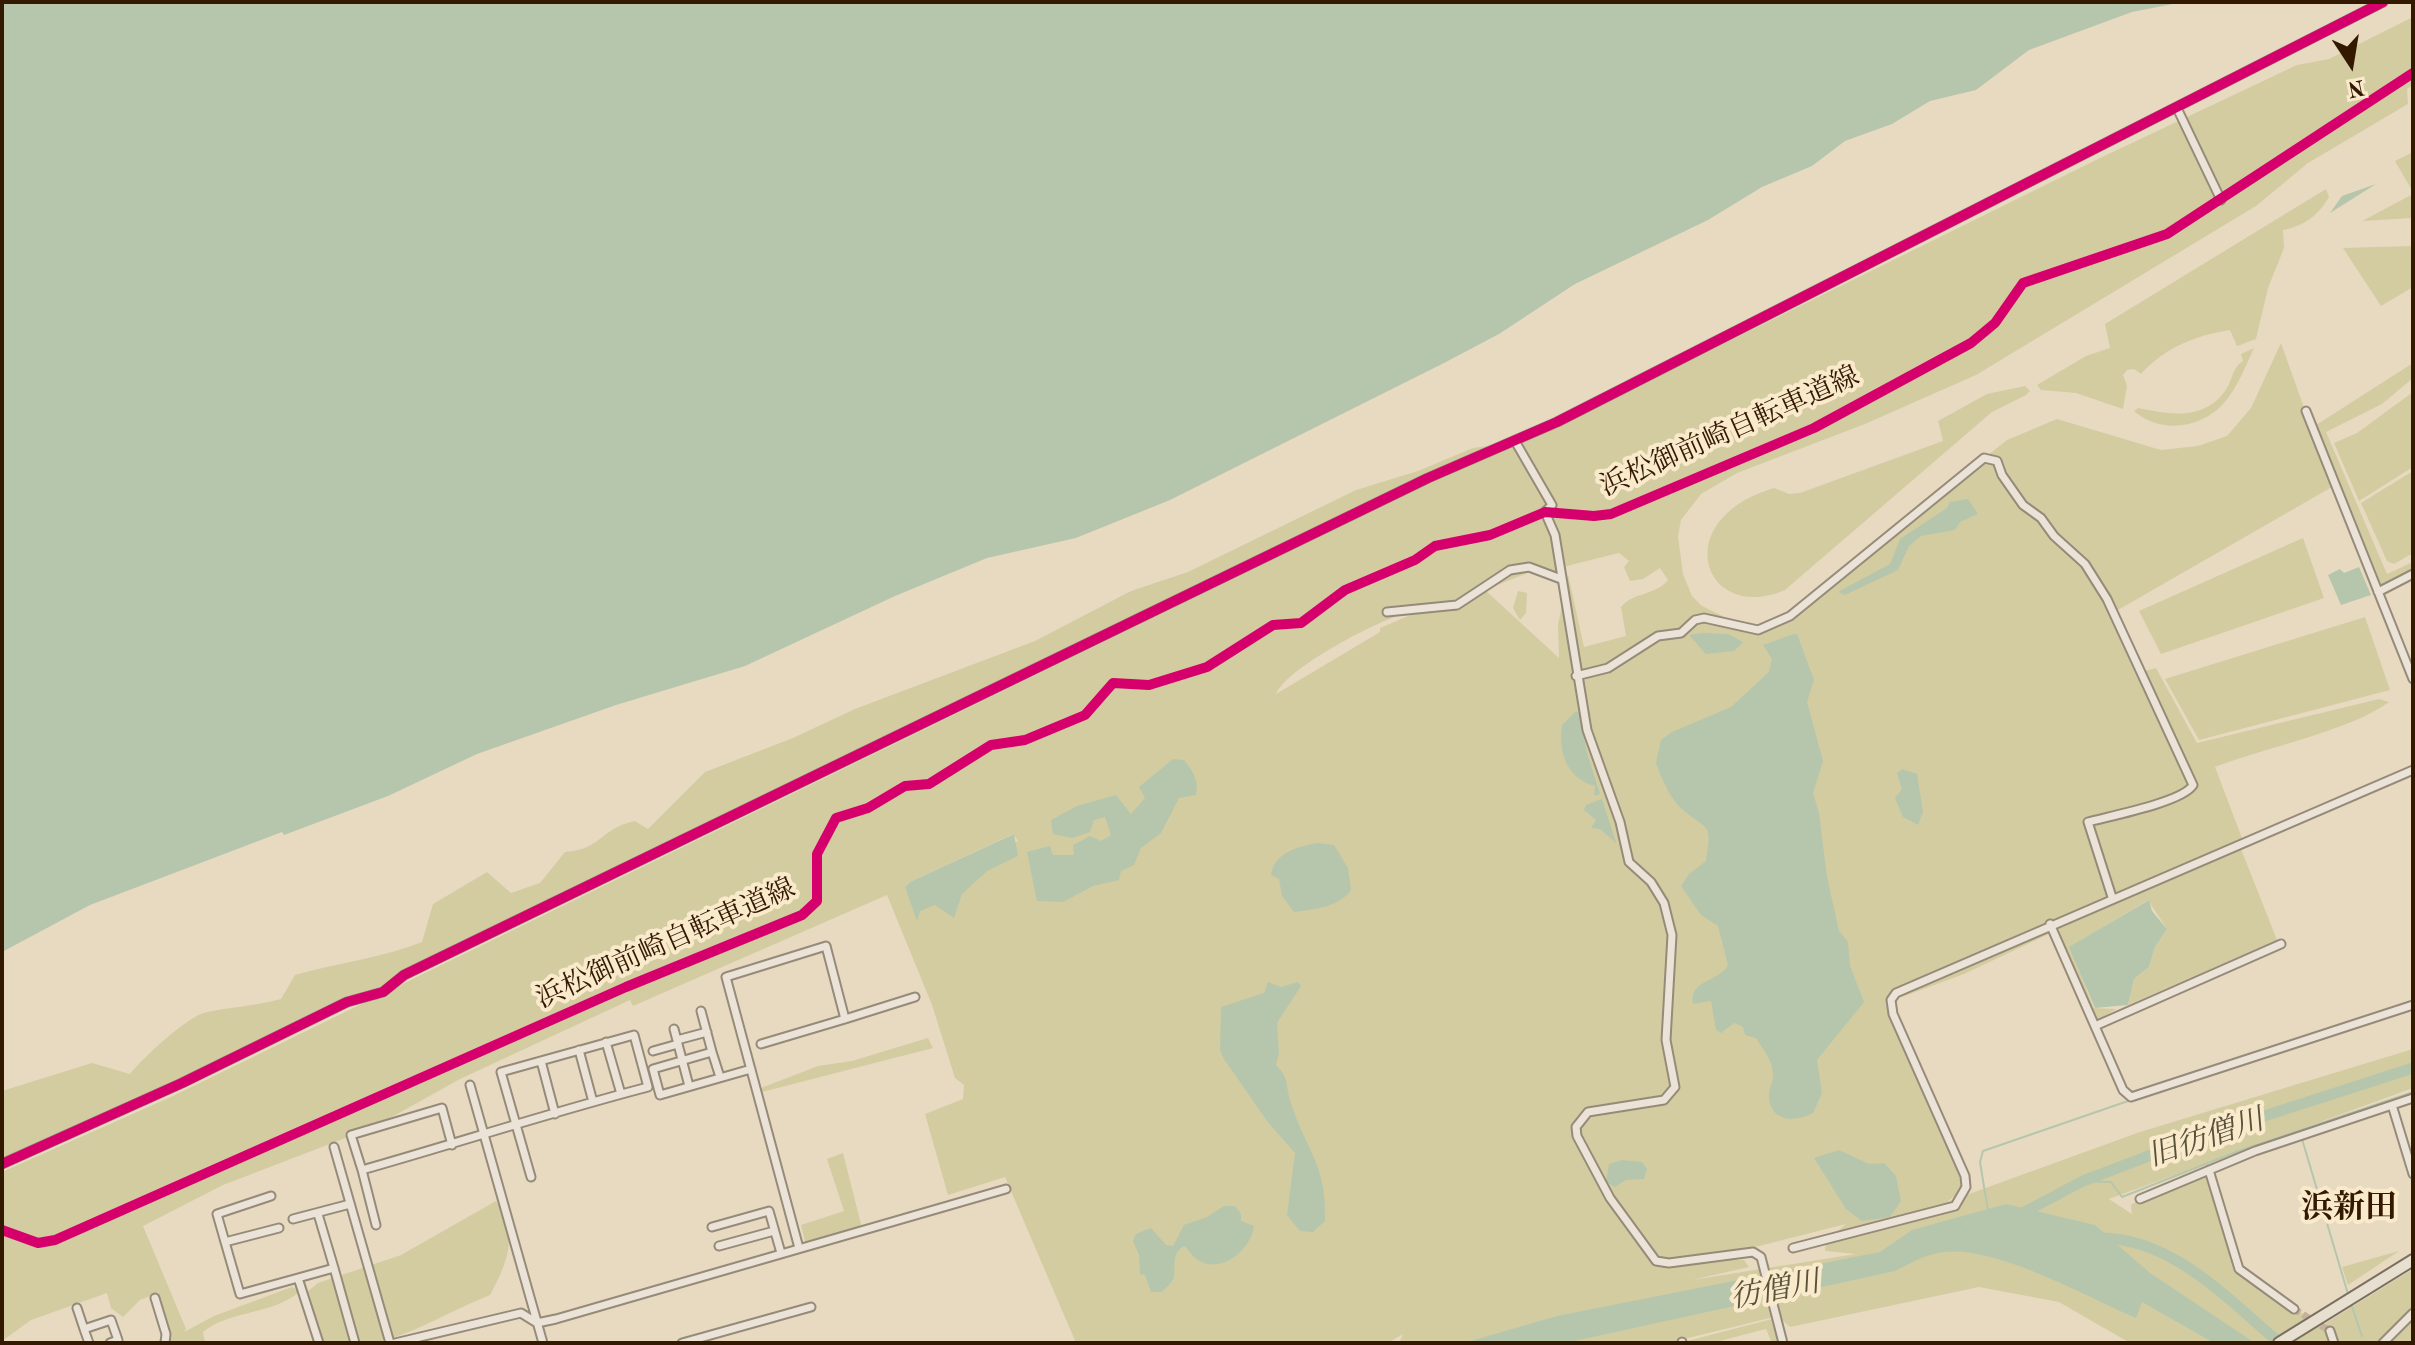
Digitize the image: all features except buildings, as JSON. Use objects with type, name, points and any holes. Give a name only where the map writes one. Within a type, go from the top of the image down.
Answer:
[{"type":"highway","points":[[2279,1343],[2413,1260]]},
{"type":"street","points":[[2,1164],[182,1083],[347,1002],[383,992],[404,975],[1395,494],[1515,441],[2383,2]]},
{"type":"street","points":[[2177,108],[2221,200]]},
{"type":"street","points":[[2306,411],[2413,679]]},
{"type":"street","points":[[1515,441],[1552,505],[1545,512],[1555,535],[1587,730],[1620,822],[1629,862],[1651,882],[1664,903],[1672,935],[1666,1040],[1675,1087],[1664,1100],[1588,1112],[1576,1127],[1577,1136],[1605,1191],[1656,1261],[1669,1263],[1746,1253],[1761,1257],[1783,1343]]},
{"type":"street","points":[[1576,676],[1608,668],[1658,636],[1681,633],[1695,620],[1704,618],[1758,630],[1790,616],[1989,458],[1997,461],[2002,475],[2023,505],[2085,564],[2107,599],[2193,785],[2189,792],[2171,799],[2088,822],[2112,897]]},
{"type":"street","points":[[1387,612],[1457,605],[1510,570],[1529,567],[1561,579]]},
{"type":"street","points":[[2378,592],[2413,574]]},
{"type":"street","points":[[1793,1248],[1955,1206],[1966,1187],[1965,1176],[1893,1014],[1892,997],[2050,924],[2413,770]]},
{"type":"street","points":[[2050,924],[2123,1090],[2131,1097],[2413,1005]]},
{"type":"street","points":[[2095,1026],[2281,944]]},
{"type":"street","points":[[799,1248],[726,977],[826,946],[845,1019]]},
{"type":"street","points":[[761,1044],[915,997]]},
{"type":"street","points":[[701,1011],[720,1077]]},
{"type":"street","points":[[674,1029],[689,1086]]},
{"type":"street","points":[[653,1051],[707,1032]]},
{"type":"street","points":[[362,1170],[484,1136],[515,1126],[593,1102],[648,1087],[634,1035],[501,1072],[515,1126],[531,1177]]},
{"type":"street","points":[[606,1042],[621,1094]]},
{"type":"street","points":[[579,1050],[593,1102]]},
{"type":"street","points":[[712,1052],[653,1069],[660,1095],[751,1069]]},
{"type":"street","points":[[541,1061],[555,1114]]},
{"type":"street","points":[[470,1085],[543,1343]]},
{"type":"street","points":[[2140,1199],[2209,1170],[2413,1098]]},
{"type":"street","points":[[2392,1105],[2413,1174]]},
{"type":"street","points":[[376,1225],[351,1135],[442,1108],[452,1145]]},
{"type":"street","points":[[334,1147],[393,1343],[521,1313],[537,1323],[1006,1189]]},
{"type":"street","points":[[2209,1170],[2239,1269],[2294,1309]]},
{"type":"street","points":[[271,1196],[217,1214],[240,1294],[334,1268]]},
{"type":"street","points":[[293,1219],[350,1204]]},
{"type":"street","points":[[712,1227],[769,1211],[781,1253]]},
{"type":"street","points":[[318,1214],[355,1343]]},
{"type":"street","points":[[225,1242],[279,1228]]},
{"type":"street","points":[[719,1246],[774,1231]]},
{"type":"street","points":[[298,1278],[319,1343]]},
{"type":"street","points":[[155,1298],[166,1334],[165,1343]]},
{"type":"street","points":[[682,1343],[811,1307]]},
{"type":"street","points":[[77,1308],[89,1343]]},
{"type":"street","points":[[2383,1343],[2413,1313]]},
{"type":"street","points":[[84,1329],[111,1320],[118,1340],[110,1343]]},
{"type":"shaded area","points":[[2413,17],[2413,85],[2407,89],[2408,104],[2308,163],[2256,206],[1976,375],[1865,424],[1737,473],[1701,494],[1681,520],[1678,536],[1683,574],[1692,596],[1702,606],[1758,633],[1780,621],[2007,440],[2057,419],[2161,450],[2198,446],[2227,436],[2251,408],[2281,343],[2314,436],[2313,427],[2413,363],[2413,378],[2382,404],[2326,432],[2387,574],[2413,562],[2413,572],[2381,587],[2316,441],[2332,487],[2111,614],[2126,652],[2150,694],[2141,672],[2156,668],[2197,743],[2379,699],[2389,702],[2352,722],[2215,767],[2242,838],[2103,902],[2241,849],[2277,940],[2128,1005],[2134,979],[2149,967],[2155,947],[2167,929],[2148,900],[2070,947],[2094,1008],[2116,1009],[2096,1022],[2053,932],[1964,974],[1891,1001],[1964,1189],[1947,1202],[2140,1132],[2413,1049],[2413,1088],[2109,1199],[2132,1214],[2131,1205],[2140,1199],[2206,1174],[2236,1271],[2327,1329],[2326,1323],[2413,1269],[2413,1312],[2380,1343],[2130,1343],[2059,1302],[1979,1287],[1790,1327],[1778,1316],[1668,1343],[1399,1343],[1403,1334],[1388,1343],[1076,1343],[1005,1177],[948,1195],[925,1114],[963,1099],[964,1085],[955,1078],[932,1005],[887,895],[633,1006],[630,1000],[460,1079],[374,1127],[223,1185],[143,1226],[186,1329],[184,1332],[214,1316],[292,1287],[300,1291],[278,1304],[214,1325],[203,1332],[205,1343],[158,1343],[163,1330],[150,1296],[140,1300],[123,1317],[111,1308],[107,1293],[31,1320],[2,1341],[2,1172],[173,1096],[1384,505],[113,1115],[2,1164],[2,1091],[92,1063],[130,1074],[166,1038],[199,1015],[281,999],[295,975],[422,942],[433,904],[487,872],[511,893],[540,883],[565,852],[587,847],[624,824],[635,821],[648,829],[705,772],[793,738],[855,709],[1035,641],[1131,591],[1188,572],[1356,490],[1418,471],[1473,448],[1508,443],[1650,380],[2098,159],[2297,65],[2329,59]],"holes":[[[1619,553],[1629,561],[1624,567],[1630,581],[1643,579],[1660,568],[1668,580],[1621,607],[1626,636],[1584,647],[1568,574],[1558,625],[1559,658],[1485,590],[1535,570],[1554,574],[1567,566]],[[1415,613],[1380,628],[1380,632],[1276,694],[1284,683],[1315,658],[1356,634],[1395,617]],[[1013,834],[1018,841],[906,893],[912,881]],[[1846,1224],[1826,1241],[1825,1251],[1856,1254],[1692,1280],[1749,1267],[1744,1260],[1704,1260]]]},
{"type":"shaded area","points":[[2413,152],[2413,192],[2395,161]]},
{"type":"shaded area","points":[[2326,189],[2329,197],[2315,215],[2298,226],[2283,230],[2284,248],[2268,288],[2256,339],[2237,346],[2230,330],[2217,333],[2193,339],[2171,350],[2141,374],[2134,369],[2127,370],[2123,375],[2127,386],[2123,409],[2076,393],[2041,390],[2037,385],[2086,356],[2110,348],[2105,324]]},
{"type":"shaded area","points":[[2413,194],[2413,218],[2362,221]]},
{"type":"shaded area","points":[[2413,246],[2413,287],[2381,306],[2343,248]]},
{"type":"shaded area","points":[[2254,348],[2229,397],[2215,412],[2204,418],[2192,423],[2168,425],[2156,423],[2134,411],[2138,408],[2187,413],[2209,406],[2227,388],[2243,361],[2241,354]]},
{"type":"shaded area","points":[[2025,386],[2030,391],[2026,395],[1992,412],[1785,590],[1757,597],[1734,593],[1717,582],[1709,564],[1709,544],[1719,522],[1740,503],[1774,488],[1789,494],[1800,493],[1943,441],[1938,421],[1987,394]]},
{"type":"shaded area","points":[[2413,392],[2413,467],[2359,501],[2334,443],[2357,433]]},
{"type":"shaded area","points":[[2413,471],[2413,553],[2394,564],[2387,561],[2361,503]]},
{"type":"shaded area","points":[[2303,538],[2324,598],[2161,654],[2139,611]]},
{"type":"shaded area","points":[[1518,591],[1527,593],[1526,613],[1520,620],[1513,608]]},
{"type":"shaded area","points":[[2365,617],[2390,690],[2199,740],[2165,679]]},
{"type":"shaded area","points":[[928,1038],[933,1048],[762,1092],[761,1088],[818,1066],[852,1061]]},
{"type":"shaded area","points":[[843,1153],[862,1228],[806,1246],[801,1225],[844,1211],[827,1159]]},
{"type":"shaded area","points":[[496,1201],[503,1213],[509,1237],[506,1259],[490,1295],[393,1338],[357,1344],[321,1343],[310,1317],[307,1292],[318,1283],[401,1255]]},
{"type":"shaded area","points":[[2399,1251],[2348,1285],[2342,1267]]},
{"type":"shaded area","points":[[1772,1319],[1779,1343],[1772,1343],[1766,1329],[1712,1343],[1687,1341]]},
{"type":"shaded area","points":[[2413,1319],[2413,1343],[2385,1343]]},
{"type":"water","points":[[2,2],[2183,2],[2132,12],[2029,50],[1976,90],[1930,101],[1892,124],[1845,141],[1812,166],[1762,187],[1708,220],[1575,284],[1499,334],[1170,500],[1076,538],[987,558],[895,596],[745,666],[616,705],[477,754],[388,796],[284,835],[282,832],[90,905],[2,952]]},
{"type":"water","points":[[2376,184],[2330,213],[2342,196]]},
{"type":"water","points":[[1968,499],[1978,514],[1960,522],[1955,530],[1921,536],[1909,546],[1898,570],[1845,595],[1838,592],[1890,564],[1900,539],[1947,508],[1950,502]]},
{"type":"water","points":[[2359,567],[2371,595],[2341,605],[2328,575],[2340,569],[2344,573]]},
{"type":"water","points":[[1728,634],[1743,642],[1734,651],[1706,654],[1689,635]]},
{"type":"water","points":[[1797,634],[1814,680],[1807,702],[1823,761],[1813,793],[1819,813],[1827,877],[1839,931],[1848,942],[1850,966],[1864,1002],[1817,1060],[1822,1093],[1813,1113],[1792,1119],[1780,1116],[1771,1106],[1772,1068],[1756,1038],[1745,1035],[1743,1027],[1734,1023],[1721,1033],[1716,1030],[1711,1001],[1693,1004],[1695,990],[1728,965],[1718,926],[1701,915],[1681,886],[1689,874],[1706,861],[1709,839],[1706,828],[1674,800],[1656,763],[1661,740],[1672,732],[1731,707],[1769,672],[1772,659],[1763,645]]},
{"type":"water","points":[[1576,711],[1580,714],[1587,753],[1600,794],[1594,796],[1595,786],[1571,771],[1563,754],[1562,725]]},
{"type":"water","points":[[1173,759],[1184,760],[1190,768],[1196,780],[1196,795],[1179,798],[1161,833],[1141,848],[1134,865],[1121,871],[1119,880],[1093,886],[1063,902],[1037,901],[1027,852],[1050,846],[1053,855],[1074,855],[1073,845],[1090,836],[1101,841],[1111,835],[1105,817],[1094,820],[1090,832],[1072,838],[1053,834],[1051,820],[1077,806],[1116,795],[1131,814],[1145,798],[1139,787]]},
{"type":"water","points":[[1902,769],[1917,774],[1923,812],[1918,825],[1903,817],[1895,798],[1902,789],[1897,773]]},
{"type":"water","points":[[1602,799],[1616,843],[1600,829],[1591,828],[1596,820],[1584,810],[1586,805]]},
{"type":"water","points":[[1014,834],[1018,856],[987,871],[962,894],[954,918],[935,905],[920,911],[917,921],[905,887]]},
{"type":"water","points":[[1318,843],[1334,845],[1348,868],[1351,890],[1333,904],[1294,912],[1282,896],[1279,879],[1271,875],[1273,867],[1288,852]]},
{"type":"water","points":[[2149,900],[2152,911],[2167,929],[2155,947],[2149,967],[2134,979],[2128,1005],[2095,1008],[2069,947]]},
{"type":"water","points":[[1268,982],[1281,987],[1298,982],[1301,986],[1277,1023],[1279,1053],[1276,1065],[1285,1078],[1297,1120],[1323,1185],[1325,1221],[1313,1232],[1300,1231],[1287,1215],[1295,1153],[1267,1121],[1220,1050],[1221,1007],[1264,993]]},
{"type":"water","points":[[1839,1150],[1869,1164],[1884,1163],[1896,1176],[1901,1201],[1890,1217],[1862,1221],[1846,1209],[1814,1158]]},
{"type":"water","points":[[1622,1160],[1642,1162],[1647,1169],[1644,1179],[1626,1180],[1615,1187],[1606,1182],[1609,1164]]},
{"type":"water","points":[[2006,1204],[2095,1225],[2150,1273],[2255,1343],[2214,1343],[2142,1302],[2136,1318],[2036,1272],[1980,1255],[1956,1252],[1929,1255],[1895,1271],[1565,1343],[1464,1343],[1557,1316],[1880,1252],[1912,1230]]},
{"type":"water","points":[[1224,1206],[1235,1206],[1241,1214],[1241,1221],[1254,1226],[1247,1244],[1234,1258],[1216,1264],[1207,1264],[1196,1258],[1184,1246],[1176,1256],[1171,1283],[1162,1292],[1151,1292],[1145,1275],[1140,1274],[1139,1255],[1133,1241],[1136,1234],[1151,1228],[1166,1245],[1173,1246],[1184,1225],[1207,1217]]},
{"type":"waterway","name":"旧彷僧川","points":[[2015,1217],[2083,1181],[2196,1138],[2413,1068]]},
{"type":"waterway","points":[[2083,1181],[2111,1182],[2122,1197],[2236,1152],[2413,1092]]},
{"type":"waterway","points":[[1988,1211],[1980,1162],[1983,1151],[2131,1100]]},
{"type":"waterway","points":[[2302,1139],[2348,1294]]},
{"type":"waterway","name":"彷僧川","points":[[2095,1238],[2122,1240],[2172,1258],[2218,1289],[2280,1343]]},
{"type":"waterway","points":[[2351,1304],[2362,1336]]},
{"type":"tunnel","points":[[2294,1309],[2330,1331]]},
{"type":"cycle path","points":[[2,1164],[182,1083],[347,1002],[383,992],[404,975],[1428,478],[1557,422],[2383,2]]},
{"type":"cycle path","name":"浜松御前崎自転車道線","points":[[2,1230],[38,1243],[55,1240],[626,987],[802,915],[817,901],[817,854],[836,818],[868,808],[905,786],[929,784],[991,745],[1025,740],[1085,715],[1113,683],[1149,685],[1207,667],[1273,625],[1301,623],[1345,590],[1415,560],[1435,546],[1490,535],[1545,512],[1594,516],[1611,514],[1814,428],[1971,343],[1995,323],[2023,283],[2167,234],[2413,73]]},
{"type":"district","name":"浜新田","points":[[2349,1209]]}]
